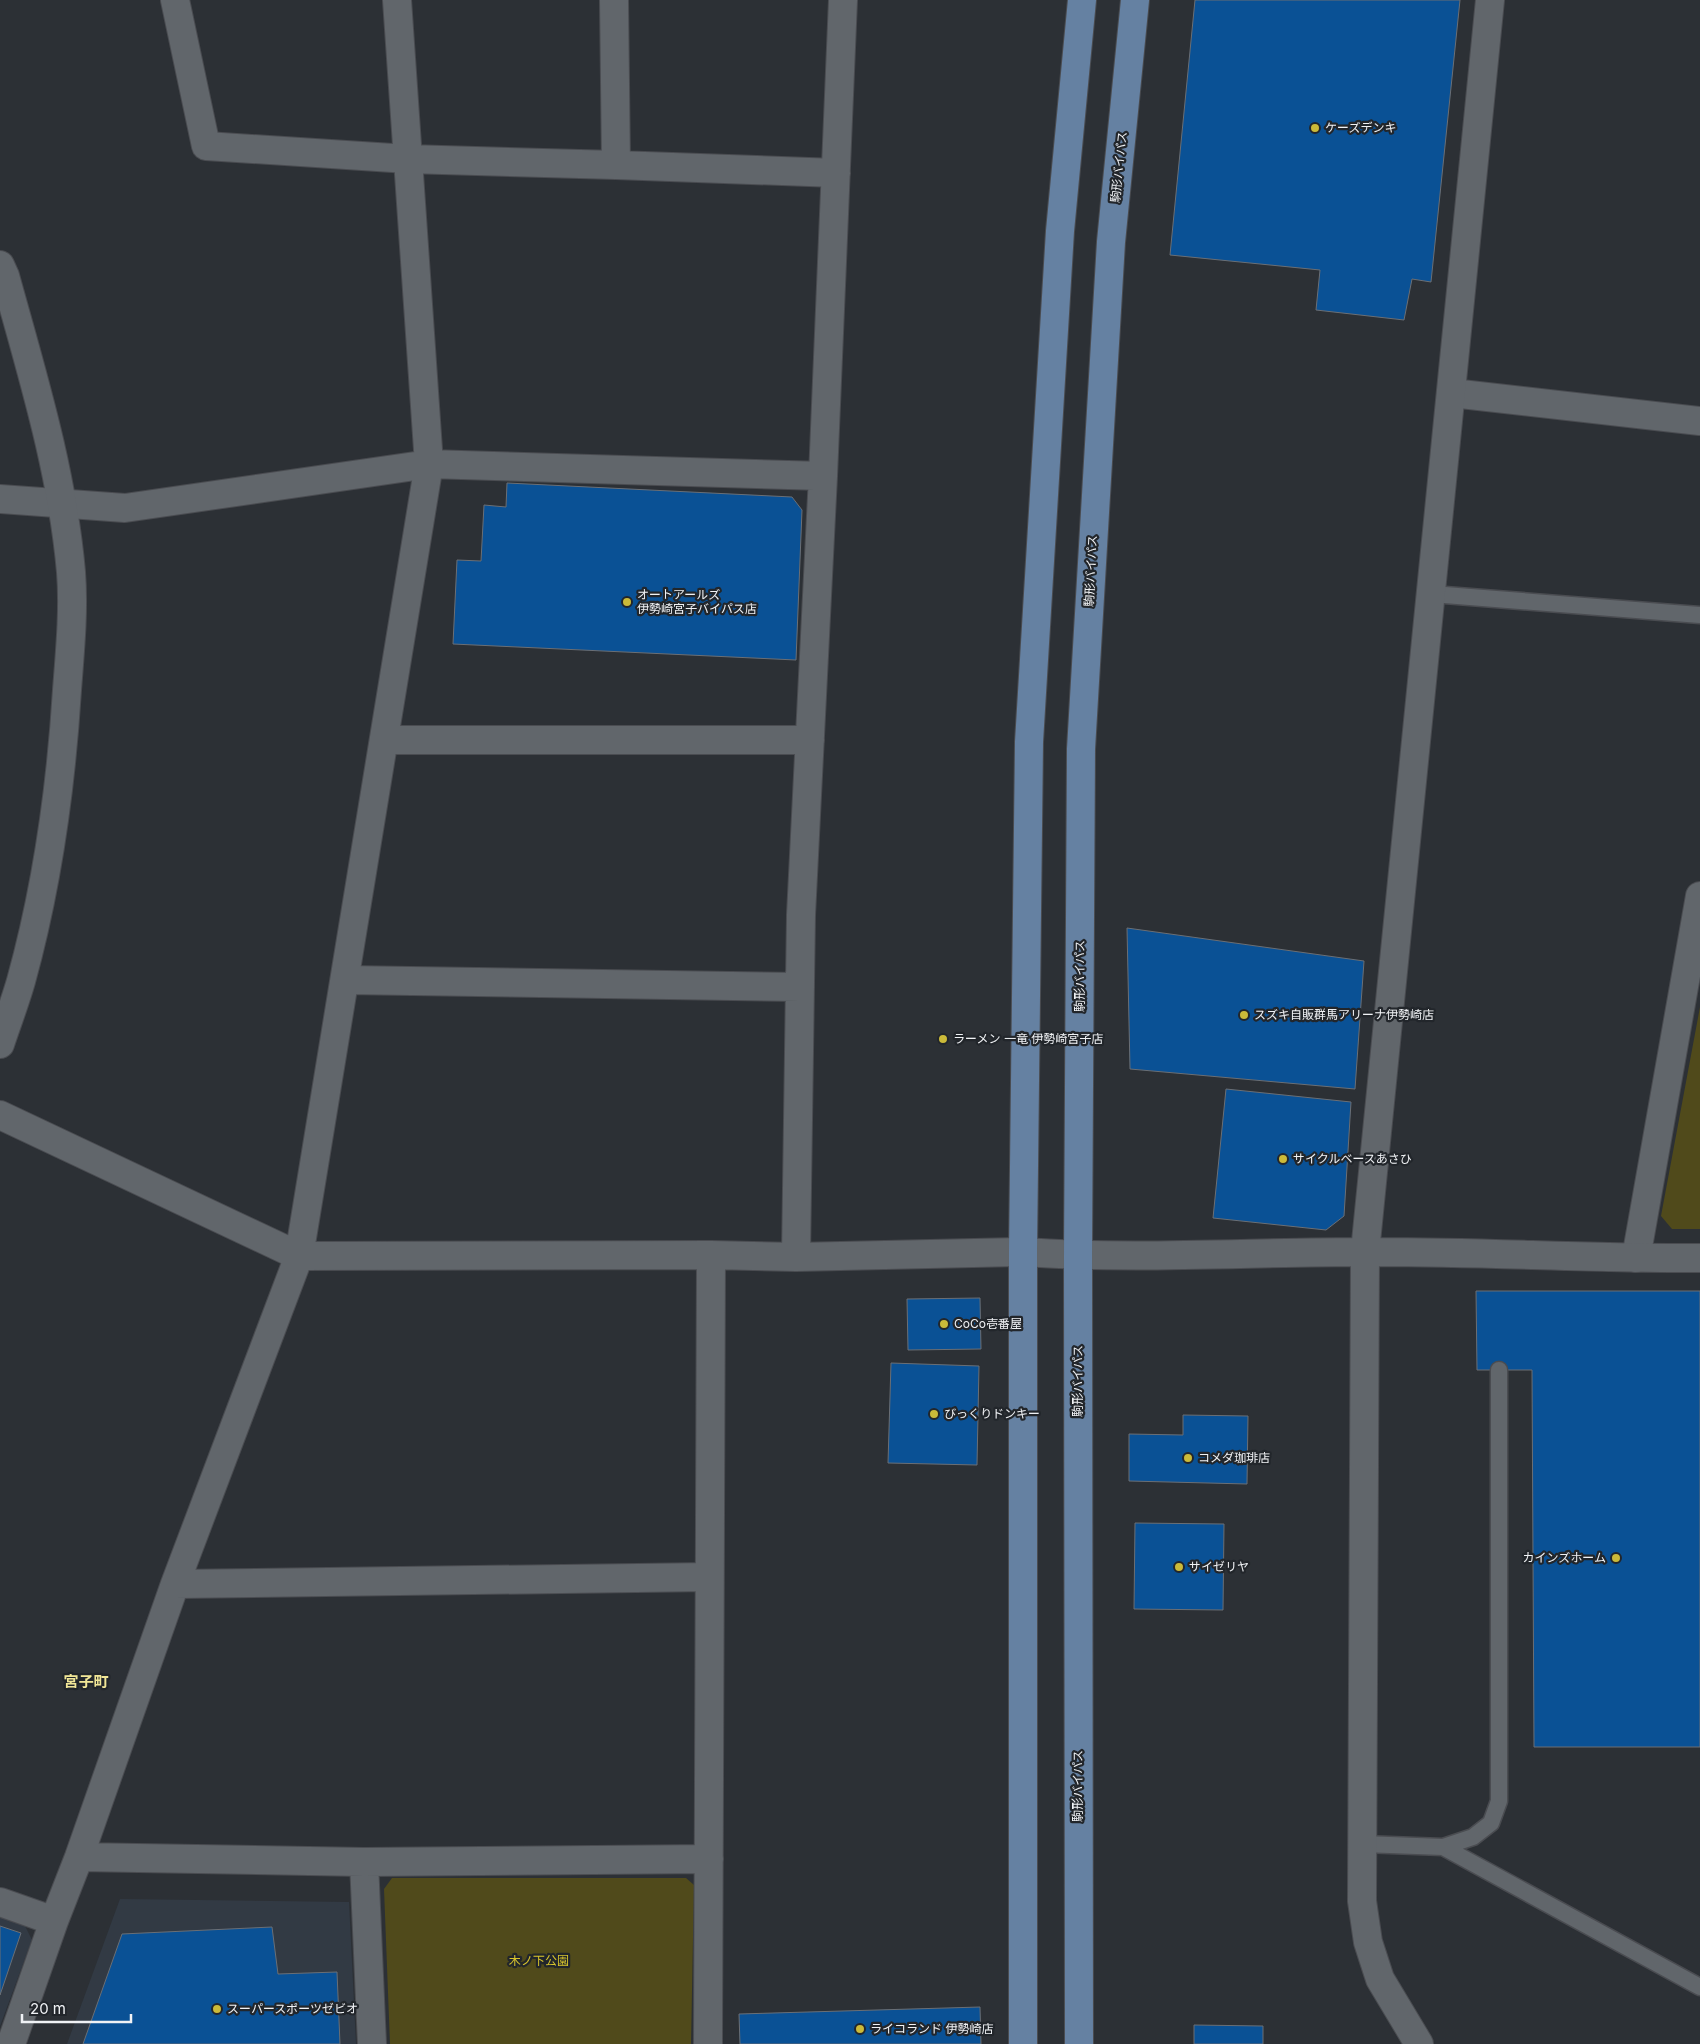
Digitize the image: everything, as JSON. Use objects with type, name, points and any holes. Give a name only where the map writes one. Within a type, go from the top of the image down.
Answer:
[{"type":"main road","points":[[1023,2044],[1023,1252],[1029,742],[1060,231],[1082,0]]},
{"type":"main road","name":"駒形バイパス","points":[[1079,2044],[1078,1256],[1081,749],[1111,242],[1135,0]]},
{"type":"street","points":[[175,0],[206,146],[408,159],[836,173]]},
{"type":"street","points":[[10,2044],[79,1857],[175,1584],[300,1256],[385,740],[401,626],[429,464],[397,0]]},
{"type":"street","points":[[614,0],[616,165]]},
{"type":"street","points":[[796,1256],[801,915],[823,476],[842,0]]},
{"type":"street","points":[[1419,2044],[1380,1979],[1368,1942],[1362,1901],[1365,1252],[1490,0]]},
{"type":"street","points":[[0,265],[5,276],[48,427],[62,503],[71,573],[70,654],[65,728],[52,827],[38,905],[21,980],[0,1044]]},
{"type":"street","points":[[1452,393],[1700,421]]},
{"type":"street","points":[[0,499],[125,508],[429,464],[823,476]]},
{"type":"street","points":[[385,740],[810,740]]},
{"type":"street","points":[[1636,1258],[1700,896]]},
{"type":"street","points":[[346,980],[800,986]]},
{"type":"street","points":[[0,1116],[300,1256],[796,1256],[1023,1252],[1078,1256],[1365,1252],[1700,1258]]},
{"type":"street","points":[[708,2044],[711,1255]]},
{"type":"street","points":[[175,1584],[709,1577]]},
{"type":"street","points":[[79,1857],[364,1862],[709,1859]]},
{"type":"street","points":[[364,1862],[372,2044]]},
{"type":"street","points":[[0,1902],[54,1921]]},
{"type":"lane","points":[[1432,594],[1700,615]]},
{"type":"lane","points":[[1362,1844],[1443,1847],[1473,1836],[1491,1823],[1499,1801],[1499,1370]]},
{"type":"lane","points":[[1443,1847],[1700,1987]]},
{"type":"shaded area","name":"スーパースポーツゼビオ","points":[[120,1899],[349,1902],[356,2044],[67,2044]]},
{"type":"shaded area","points":[[0,1916],[24,1924],[32,1940],[0,2026]]},
{"type":"green space","points":[[1700,1007],[1700,1229],[1672,1229],[1661,1216]]},
{"type":"green space","name":"木ノ下公園","points":[[392,1878],[686,1878],[694,1885],[691,2044],[390,2044],[384,1889]]},
{"type":"building","name":"ケーズデンキ","points":[[1195,0],[1460,0],[1431,282],[1412,279],[1404,320],[1316,310],[1320,270],[1170,255]]},
{"type":"building","name":"オートアールズ 伊勢崎宮子バイパス店","points":[[507,483],[792,497],[802,510],[796,660],[453,644],[457,560],[481,561],[484,505],[506,507]]},
{"type":"building","name":"スズキ自販群馬アリーナ伊勢崎店","points":[[1127,928],[1364,961],[1355,1089],[1130,1069]]},
{"type":"building","name":"サイクルベースあさひ","points":[[1226,1089],[1351,1102],[1344,1216],[1326,1230],[1213,1218]]},
{"type":"building","name":"カインズホーム","points":[[1476,1291],[1700,1291],[1700,1747],[1534,1747],[1532,1370],[1477,1370]]},
{"type":"building","name":"CoCo壱番屋","points":[[980,1298],[981,1349],[908,1350],[907,1299]]},
{"type":"building","name":"びっくりドンキー","points":[[891,1363],[979,1366],[977,1465],[888,1463]]},
{"type":"building","name":"コメダ珈琲店","points":[[1183,1415],[1248,1416],[1247,1484],[1129,1481],[1129,1434],[1183,1435]]},
{"type":"building","name":"サイゼリヤ","points":[[1135,1523],[1224,1524],[1223,1610],[1134,1609]]},
{"type":"building","points":[[0,1926],[21,1933],[0,1995]]},
{"type":"building","name":"スーパースポーツゼビオ","points":[[272,1927],[278,1974],[337,1972],[340,2044],[83,2044],[122,1934]]},
{"type":"building","name":"ライコランド 伊勢崎店","points":[[980,2007],[981,2044],[740,2044],[739,2014]]},
{"type":"building","points":[[1194,2025],[1263,2026],[1263,2044],[1194,2044]]},
{"type":"place","name":"ケーズデンキ","points":[[1315,128]]},
{"type":"place","name":"オートアールズ 伊勢崎宮子バイパス店","points":[[627,602]]},
{"type":"place","name":"スズキ自販群馬アリーナ伊勢崎店","points":[[1244,1015]]},
{"type":"place","name":"ラーメン 一竜 伊勢崎宮子店","points":[[943,1039]]},
{"type":"place","name":"サイクルベースあさひ","points":[[1283,1159]]},
{"type":"place","name":"CoCo壱番屋","points":[[944,1324]]},
{"type":"place","name":"びっくりドンキー","points":[[934,1414]]},
{"type":"place","name":"コメダ珈琲店","points":[[1188,1458]]},
{"type":"place","name":"カインズホーム","points":[[1616,1558]]},
{"type":"place","name":"サイゼリヤ","points":[[1179,1567]]},
{"type":"place","name":"スーパースポーツゼビオ","points":[[217,2009]]},
{"type":"place","name":"ライコランド 伊勢崎店","points":[[860,2029]]},
{"type":"district","name":"宮子町","points":[[86,1682]]}]
